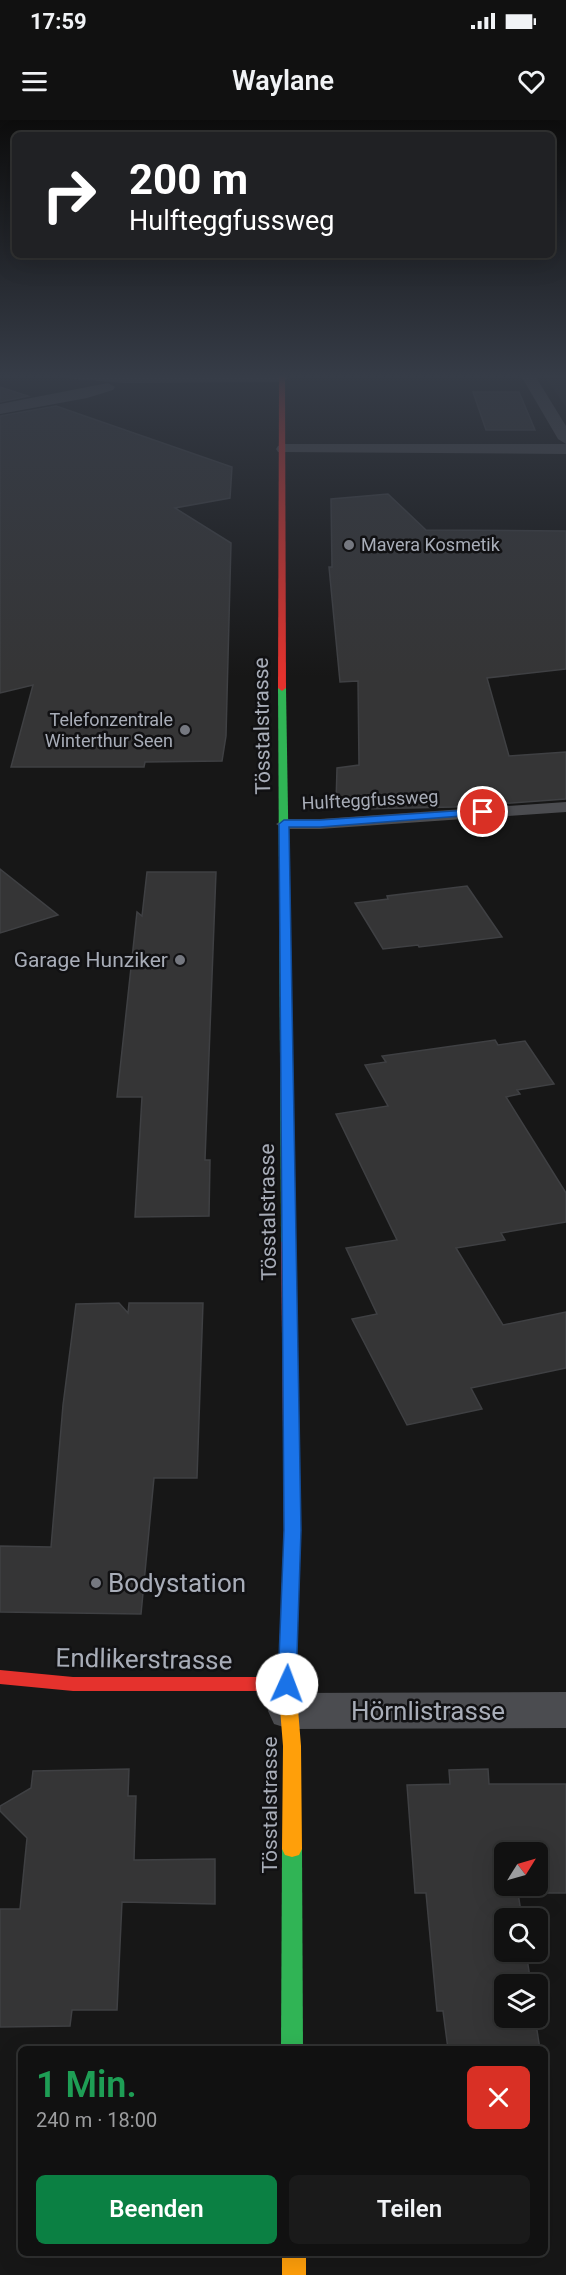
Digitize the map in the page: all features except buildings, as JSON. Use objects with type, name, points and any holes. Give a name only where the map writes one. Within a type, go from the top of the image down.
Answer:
[{"type":"main road","name":"Tösstalstrasse","points":[[282,475],[280,555],[292,1530],[289,1697],[292,2046]]},
{"type":"main road","name":"Endlikerstrasse","points":[[0,1677],[73,1684],[289,1697]]},
{"type":"main road","points":[[294,2256],[294,2275]]},
{"type":"street","name":"Hörnlistrasse","points":[[289,1697],[566,1710]]},
{"type":"lane","name":"Hulfteggfussweg","points":[[284,824],[320,824],[566,807]]},
{"type":"traffic: fast","points":[[282,688],[288,1242]]},
{"type":"traffic: fast","points":[[292,1849],[292,2046]]},
{"type":"traffic: slow","points":[[291,1428],[292,1530],[287,1684],[292,1746],[292,1849]]},
{"type":"traffic: slow","points":[[294,2256],[294,2275]]},
{"type":"traffic: jam","points":[[282,475],[282,688]]},
{"type":"traffic: jam","points":[[288,1242],[291,1428]]},
{"type":"traffic: jam","points":[[0,1677],[73,1684],[287,1684]]},
{"type":"place","name":"Mavera Kosmetik","points":[[349,545]]},
{"type":"place","name":"Telefonzentrale Winterthur Seen","points":[[185,730]]},
{"type":"place","name":"Garage Hunziker","points":[[180,960]]},
{"type":"place","name":"Bodystation","points":[[96,1583]]},
{"type":"route","points":[[287,1684],[292,1530],[284,824],[320,824],[483,812]]}]
